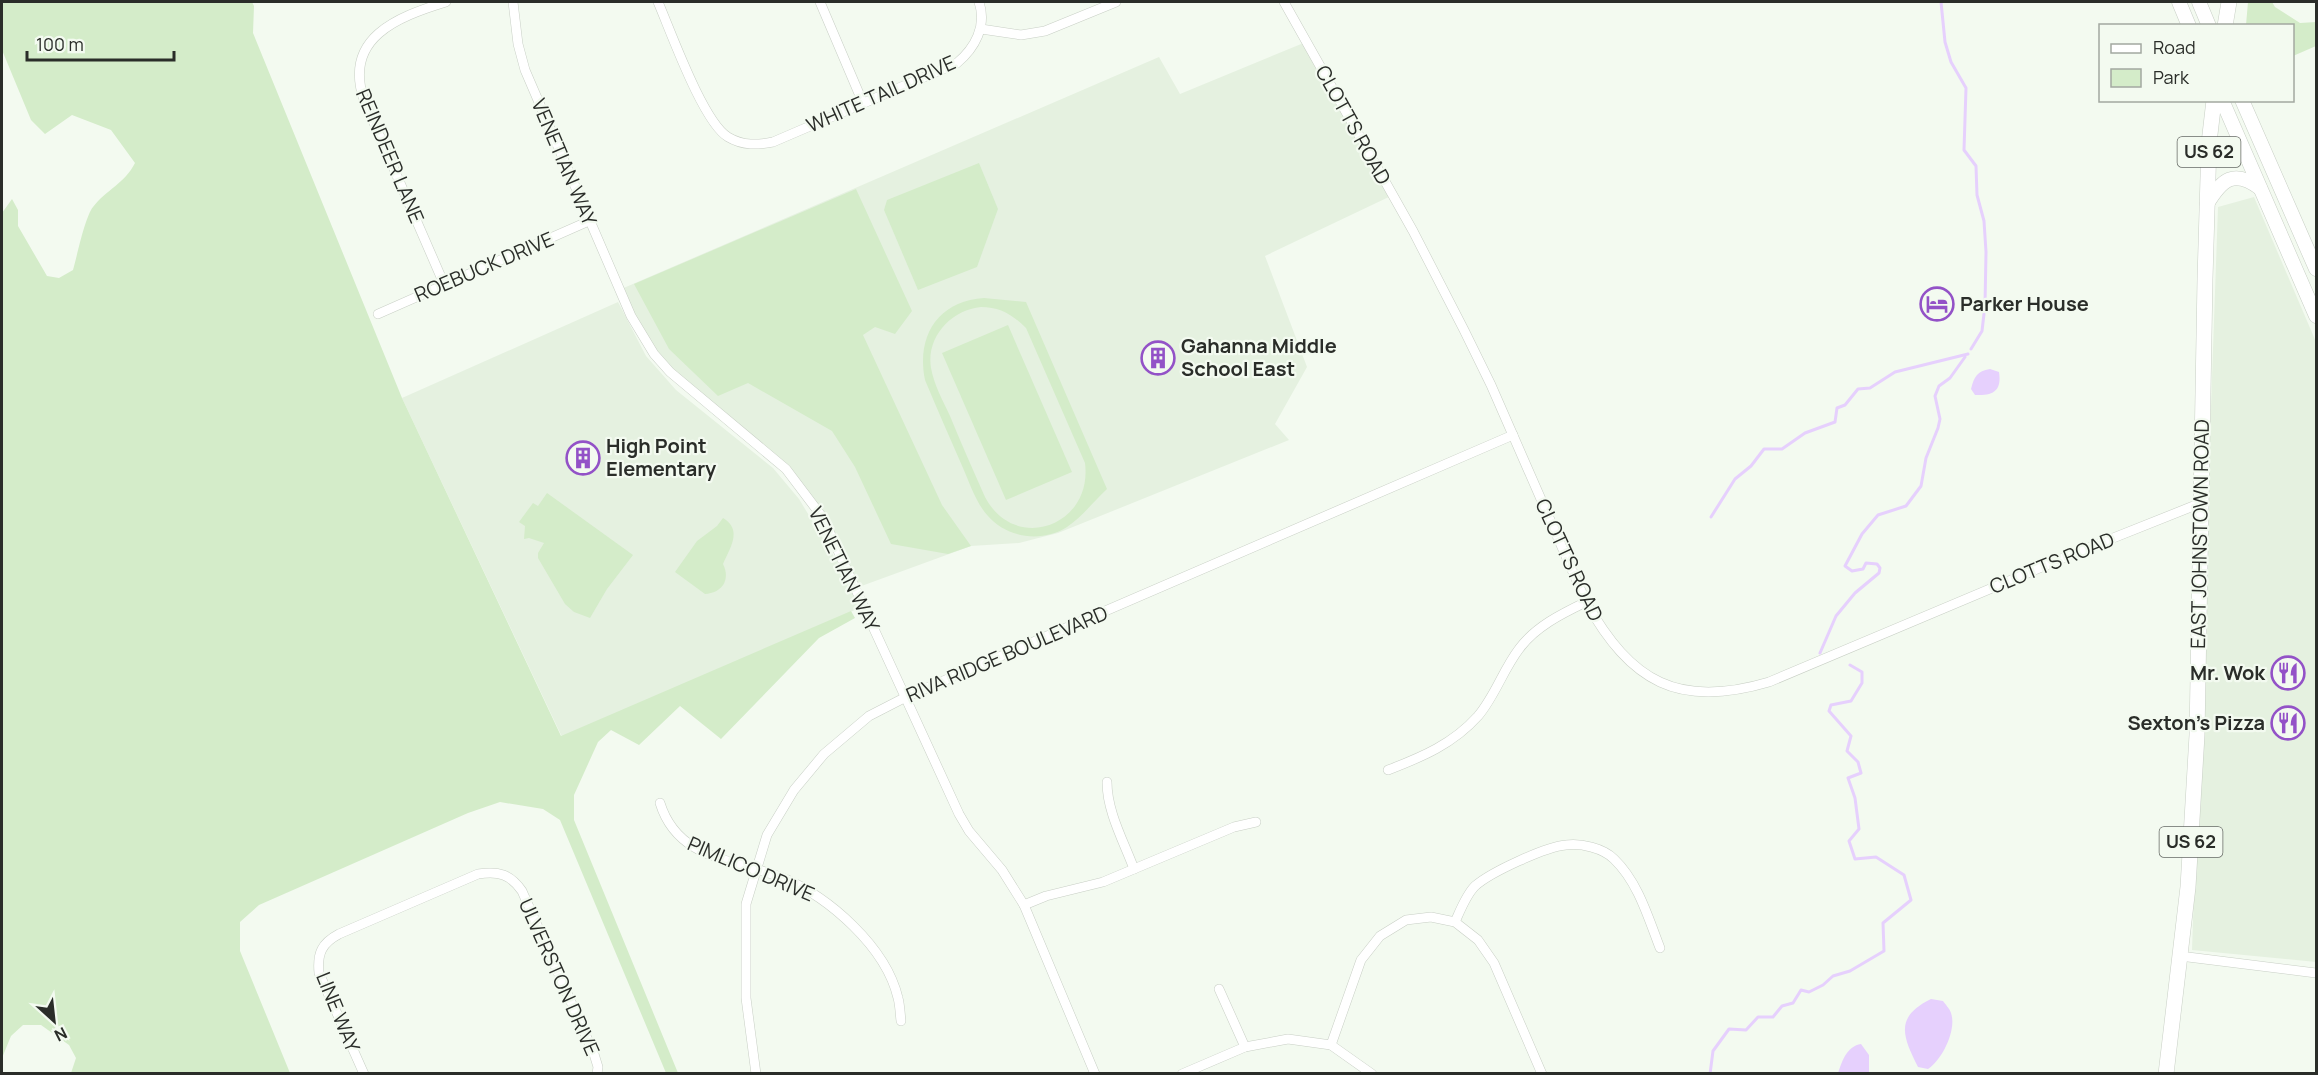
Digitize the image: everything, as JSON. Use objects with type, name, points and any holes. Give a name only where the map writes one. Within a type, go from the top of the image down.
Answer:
[{"type":"highway","points":[[2225,24],[2229,2]]},
{"type":"highway","name":"EAST JOHNSTOWN ROAD","points":[[2166,1074],[2188,887],[2197,735],[2207,204],[2209,143],[2214,102]]},
{"type":"main road","points":[[2179,2],[2188,24]]},
{"type":"main road","points":[[2199,2],[2208,24]]},
{"type":"main road","points":[[2223,102],[2316,316]]},
{"type":"main road","points":[[2243,102],[2316,269]]},
{"type":"main road","points":[[2207,204],[2217,187],[2234,177],[2251,182],[2260,188]]},
{"type":"street","name":"REINDEER LANE","points":[[444,284],[364,100],[357,74],[361,57],[372,38],[389,24],[446,2]]},
{"type":"street","name":"VENETIAN WAY","points":[[513,2],[518,44],[525,70],[631,316],[654,354],[670,372],[786,469],[823,518],[959,814],[969,831],[1002,870],[1024,905],[1095,1074]]},
{"type":"street","name":"WHITE TAIL DRIVE","points":[[658,2],[709,118],[727,137],[739,143],[756,145],[773,142],[957,63],[970,50],[981,29]]},
{"type":"street","points":[[820,2],[863,103]]},
{"type":"street","points":[[979,2],[981,29],[1021,35],[1045,31],[1116,2]]},
{"type":"street","name":"CLOTTS ROAD","points":[[1284,2],[1413,231],[1491,385],[1586,602],[1602,632],[1622,656],[1641,672],[1666,685],[1687,691],[1709,694],[1740,691],[1769,682],[2068,556],[2201,503]]},
{"type":"street","name":"ROEBUCK DRIVE","points":[[378,314],[590,222]]},
{"type":"street","name":"RIVA RIDGE BOULEVARD","points":[[756,1074],[746,998],[746,904],[767,835],[794,790],[824,754],[869,716],[906,697],[1514,435]]},
{"type":"street","points":[[1388,770],[1439,749],[1458,735],[1479,715],[1519,649],[1539,629],[1560,614],[1586,602]]},
{"type":"street","points":[[1107,782],[1107,795],[1111,808],[1134,869]]},
{"type":"street","name":"PIMLICO DRIVE","points":[[660,802],[664,815],[677,836],[693,848],[782,878],[813,893],[841,914],[866,940],[887,971],[898,997],[900,1021]]},
{"type":"street","points":[[1024,905],[1046,896],[1103,882],[1234,826],[1256,822]]},
{"type":"street","points":[[1455,922],[1474,887],[1481,882],[1495,873],[1548,849],[1568,844],[1600,850],[1613,857],[1626,872],[1637,891],[1660,948]]},
{"type":"street","name":"ULVERSTON DRIVE","points":[[321,949],[328,940],[339,934],[478,874],[493,872],[507,874],[522,891],[594,1054],[598,1067],[597,1074]]},
{"type":"street","points":[[1331,1045],[1361,960],[1380,936],[1406,920],[1431,917],[1455,922],[1478,940],[1494,963],[1542,1074]]},
{"type":"street","name":"LINE WAY","points":[[321,949],[318,961],[319,973],[364,1074]]},
{"type":"street","points":[[2180,956],[2316,973]]},
{"type":"street","points":[[1219,989],[1245,1047]]},
{"type":"street","points":[[1182,1074],[1245,1047],[1287,1039],[1331,1045],[1372,1074]]},
{"type":"shaded area","points":[[1306,42],[1393,195],[1265,256],[1307,367],[1275,424],[1289,440],[1058,533],[1019,543],[971,546],[856,588],[837,547],[786,469],[670,372],[619,290],[1159,57],[1180,94]]},
{"type":"shaded area","points":[[2254,197],[2316,342],[2316,962],[2192,950],[2218,207]]},
{"type":"shaded area","points":[[618,302],[646,356],[676,390],[773,468],[799,499],[864,606],[562,737],[402,398]]},
{"type":"shaded area","points":[[1990,369],[1999,372],[1997,388],[1991,393],[1975,395],[1971,389],[1975,378],[1982,371]]},
{"type":"shaded area","points":[[1931,999],[1943,1001],[1950,1011],[1952,1028],[1943,1052],[1928,1069],[1918,1067],[1908,1045],[1905,1028],[1912,1013]]},
{"type":"shaded area","points":[[1861,1044],[1869,1055],[1869,1073],[1838,1073],[1849,1051]]},
{"type":"green space","points":[[2,2],[252,2],[254,6],[253,33],[402,398],[561,736],[851,611],[855,618],[819,638],[721,739],[680,706],[639,745],[611,730],[598,742],[574,795],[574,820],[678,1073],[666,1073],[560,820],[543,809],[500,802],[468,813],[259,905],[240,922],[240,951],[290,1073],[71,1073],[76,1058],[69,1045],[41,1025],[23,1025],[11,1036],[2,1058],[2,213],[12,199],[18,210],[18,226],[47,276],[59,278],[73,270],[84,228],[93,207],[126,176],[135,163],[111,130],[72,115],[45,134],[31,120],[2,50]]},
{"type":"green space","points":[[2248,2],[2272,2],[2275,7],[2300,23],[2316,22],[2316,46],[2294,56],[2294,24],[2246,24]]},
{"type":"green space","points":[[979,163],[998,209],[977,267],[918,290],[884,210],[887,200]]},
{"type":"green space","points":[[856,189],[912,311],[895,334],[875,327],[863,335],[942,505],[971,546],[948,554],[891,544],[855,467],[832,431],[748,383],[718,396],[669,349],[634,284]]},
{"type":"green space","points":[[984,298],[1026,302],[1107,489],[1078,519],[1057,532],[1025,536],[1005,529],[988,516],[974,493],[925,380],[924,349],[934,324],[954,306]],"holes":[[[981,307],[994,308],[1006,313],[1026,328],[1085,463],[1084,485],[1077,503],[1065,516],[1049,525],[1032,528],[1014,525],[998,514],[985,497],[932,374],[930,357],[932,346],[943,327],[960,313]]]},
{"type":"green space","points":[[1008,325],[1072,472],[1006,500],[942,353]]},
{"type":"green space","points":[[547,493],[633,555],[607,589],[590,618],[574,612],[565,604],[538,558],[538,553],[544,543],[529,538],[524,539],[525,526],[519,522],[533,503],[538,506]]},
{"type":"green space","points":[[723,518],[729,523],[734,534],[723,564],[725,580],[716,591],[705,594],[675,572],[697,541],[717,526]]},
{"type":"waterway","points":[[1941,2],[1945,42],[1951,62],[1966,88],[1964,150],[1976,166],[1977,195],[1984,221],[1985,305],[1982,331],[1971,349]]},
{"type":"waterway","points":[[1711,517],[1735,479],[1751,466],[1764,449],[1782,449],[1805,433],[1835,422],[1837,408],[1845,405],[1858,389],[1870,388],[1895,372],[1968,354]]},
{"type":"waterway","points":[[1820,653],[1836,616],[1855,593],[1879,573],[1880,568],[1877,564],[1866,563],[1863,569],[1852,571],[1845,566],[1862,534],[1878,515],[1906,506],[1921,486],[1926,458],[1940,419],[1935,396],[1939,386],[1950,378],[1965,357]]},
{"type":"waterway","points":[[1710,1074],[1713,1051],[1729,1029],[1746,1030],[1758,1017],[1773,1017],[1782,1006],[1793,1003],[1801,990],[1809,992],[1823,985],[1833,976],[1850,971],[1884,951],[1883,923],[1911,900],[1904,875],[1876,857],[1855,859],[1849,841],[1859,829],[1855,798],[1848,778],[1861,773],[1858,762],[1847,751],[1851,736],[1829,711],[1831,705],[1851,701],[1862,683],[1862,672],[1850,665]]},
{"type":"place","name":"Parker House","points":[[1937,304]]},
{"type":"place","name":"Gahanna Middle School East","points":[[1158,358]]},
{"type":"place","name":"High Point Elementary","points":[[583,458]]},
{"type":"place","name":"Mr. Wok","points":[[2288,673]]},
{"type":"place","name":"Sexton’s Pizza","points":[[2288,723]]}]
